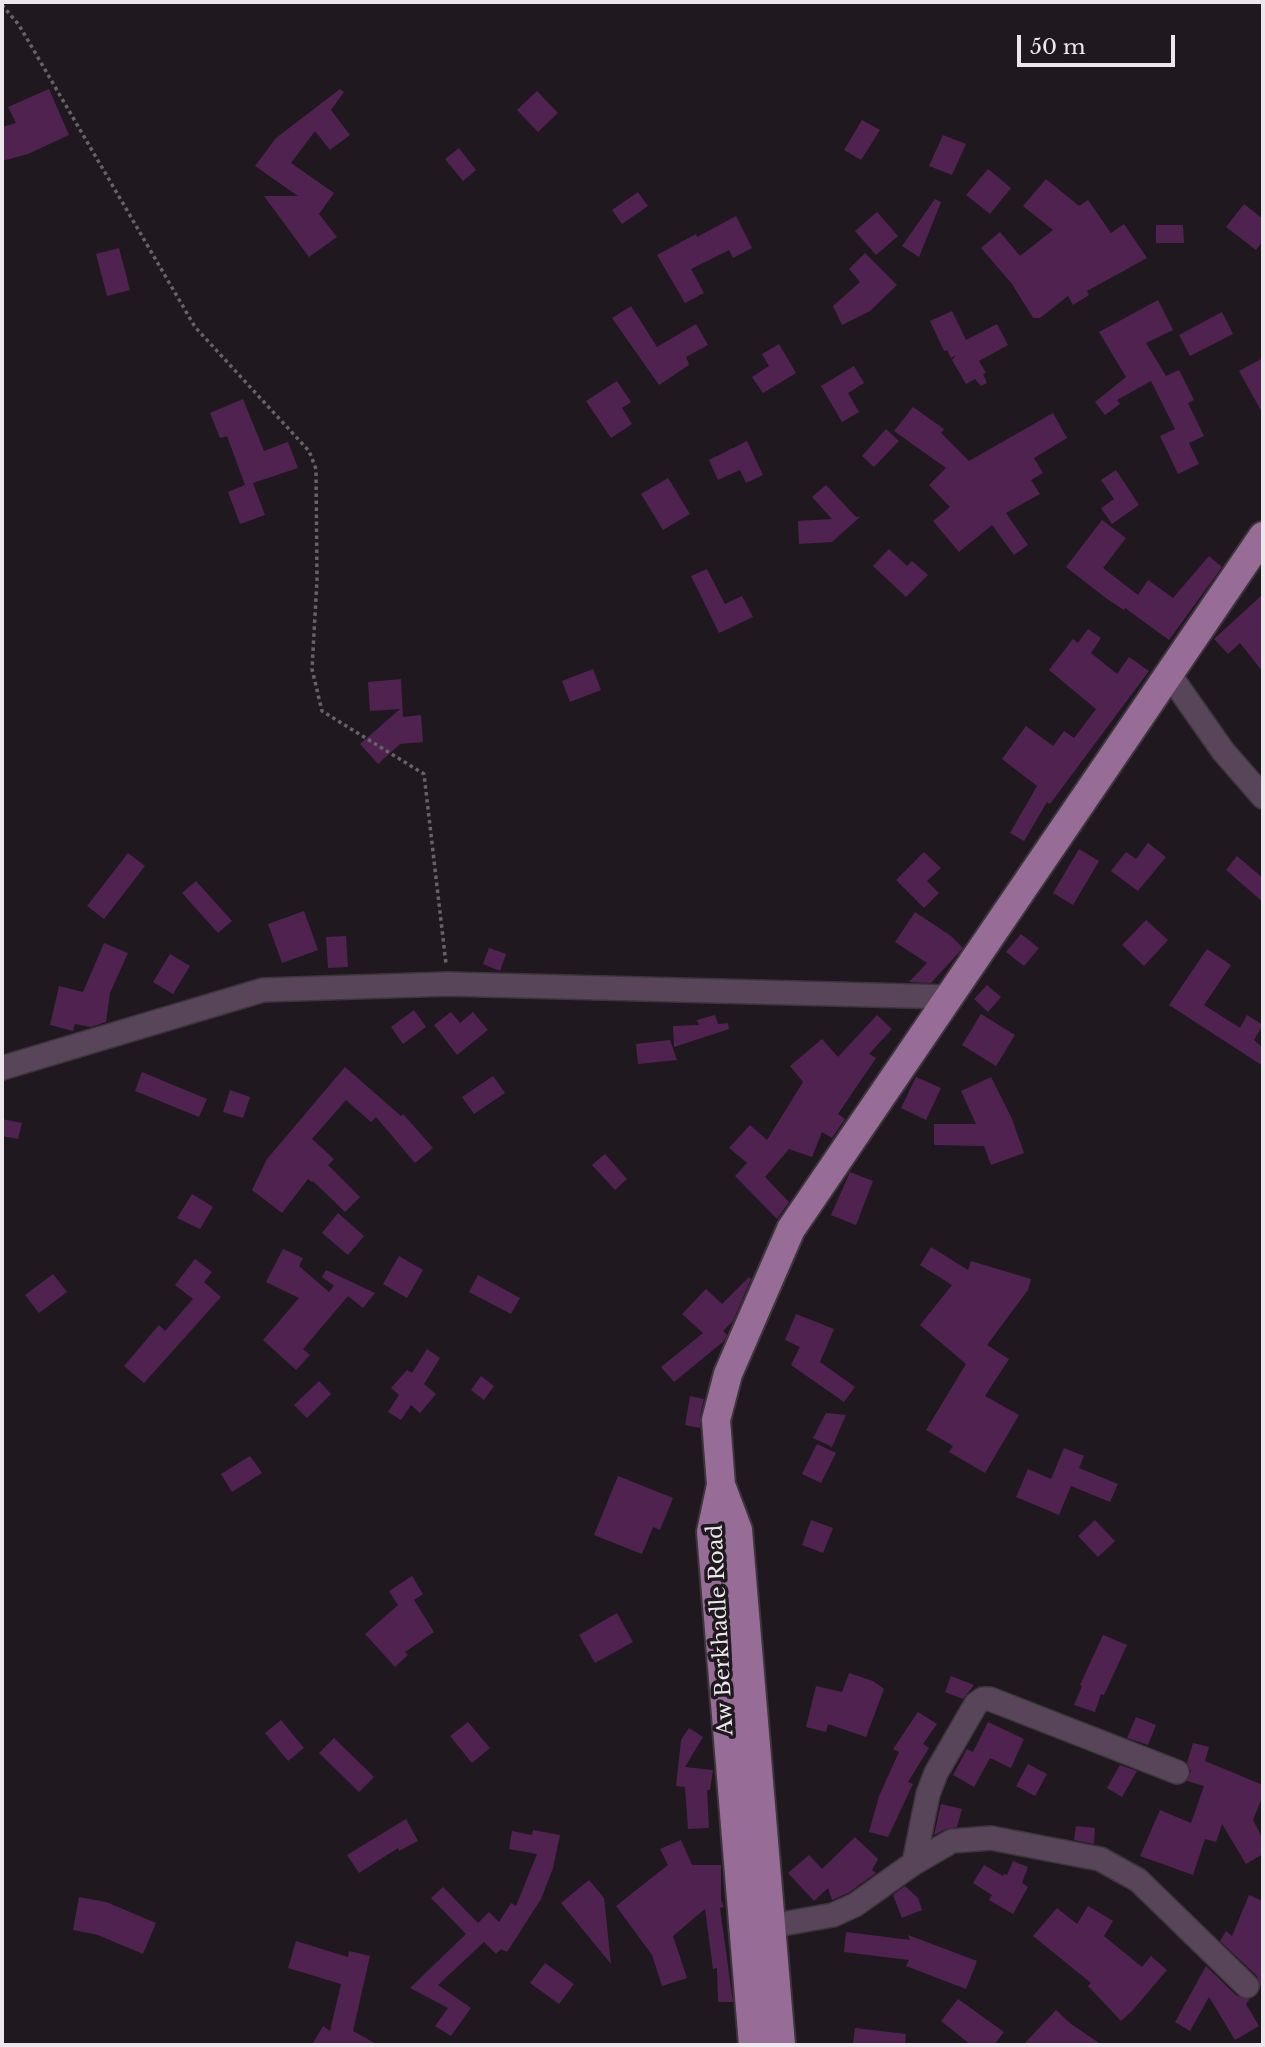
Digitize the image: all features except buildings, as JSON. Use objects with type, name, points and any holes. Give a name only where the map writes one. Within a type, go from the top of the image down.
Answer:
[{"type":"main road","points":[[721,1485],[716,1420],[727,1374],[791,1229],[1263,536]]},
{"type":"main road","name":"Aw Berkhadle Road","points":[[721,1485],[738,1530],[781,2045]]},
{"type":"main road","name":"Aw Berkhadle Road","points":[[721,1485],[711,1532],[753,2045]]},
{"type":"street","points":[[1169,674],[1223,751],[1263,797]]},
{"type":"street","points":[[2,1068],[263,990],[448,984],[949,997]]},
{"type":"street","points":[[914,1863],[928,1794],[936,1773],[976,1704],[983,1699],[990,1699],[1177,1772]]},
{"type":"street","points":[[771,1926],[834,1916],[952,1841],[991,1838],[1100,1859],[1138,1880],[1247,1986]]},
{"type":"path","points":[[2,5],[19,25],[195,327],[309,451],[316,469],[317,580],[312,669],[322,711],[424,774],[448,984]]}]
